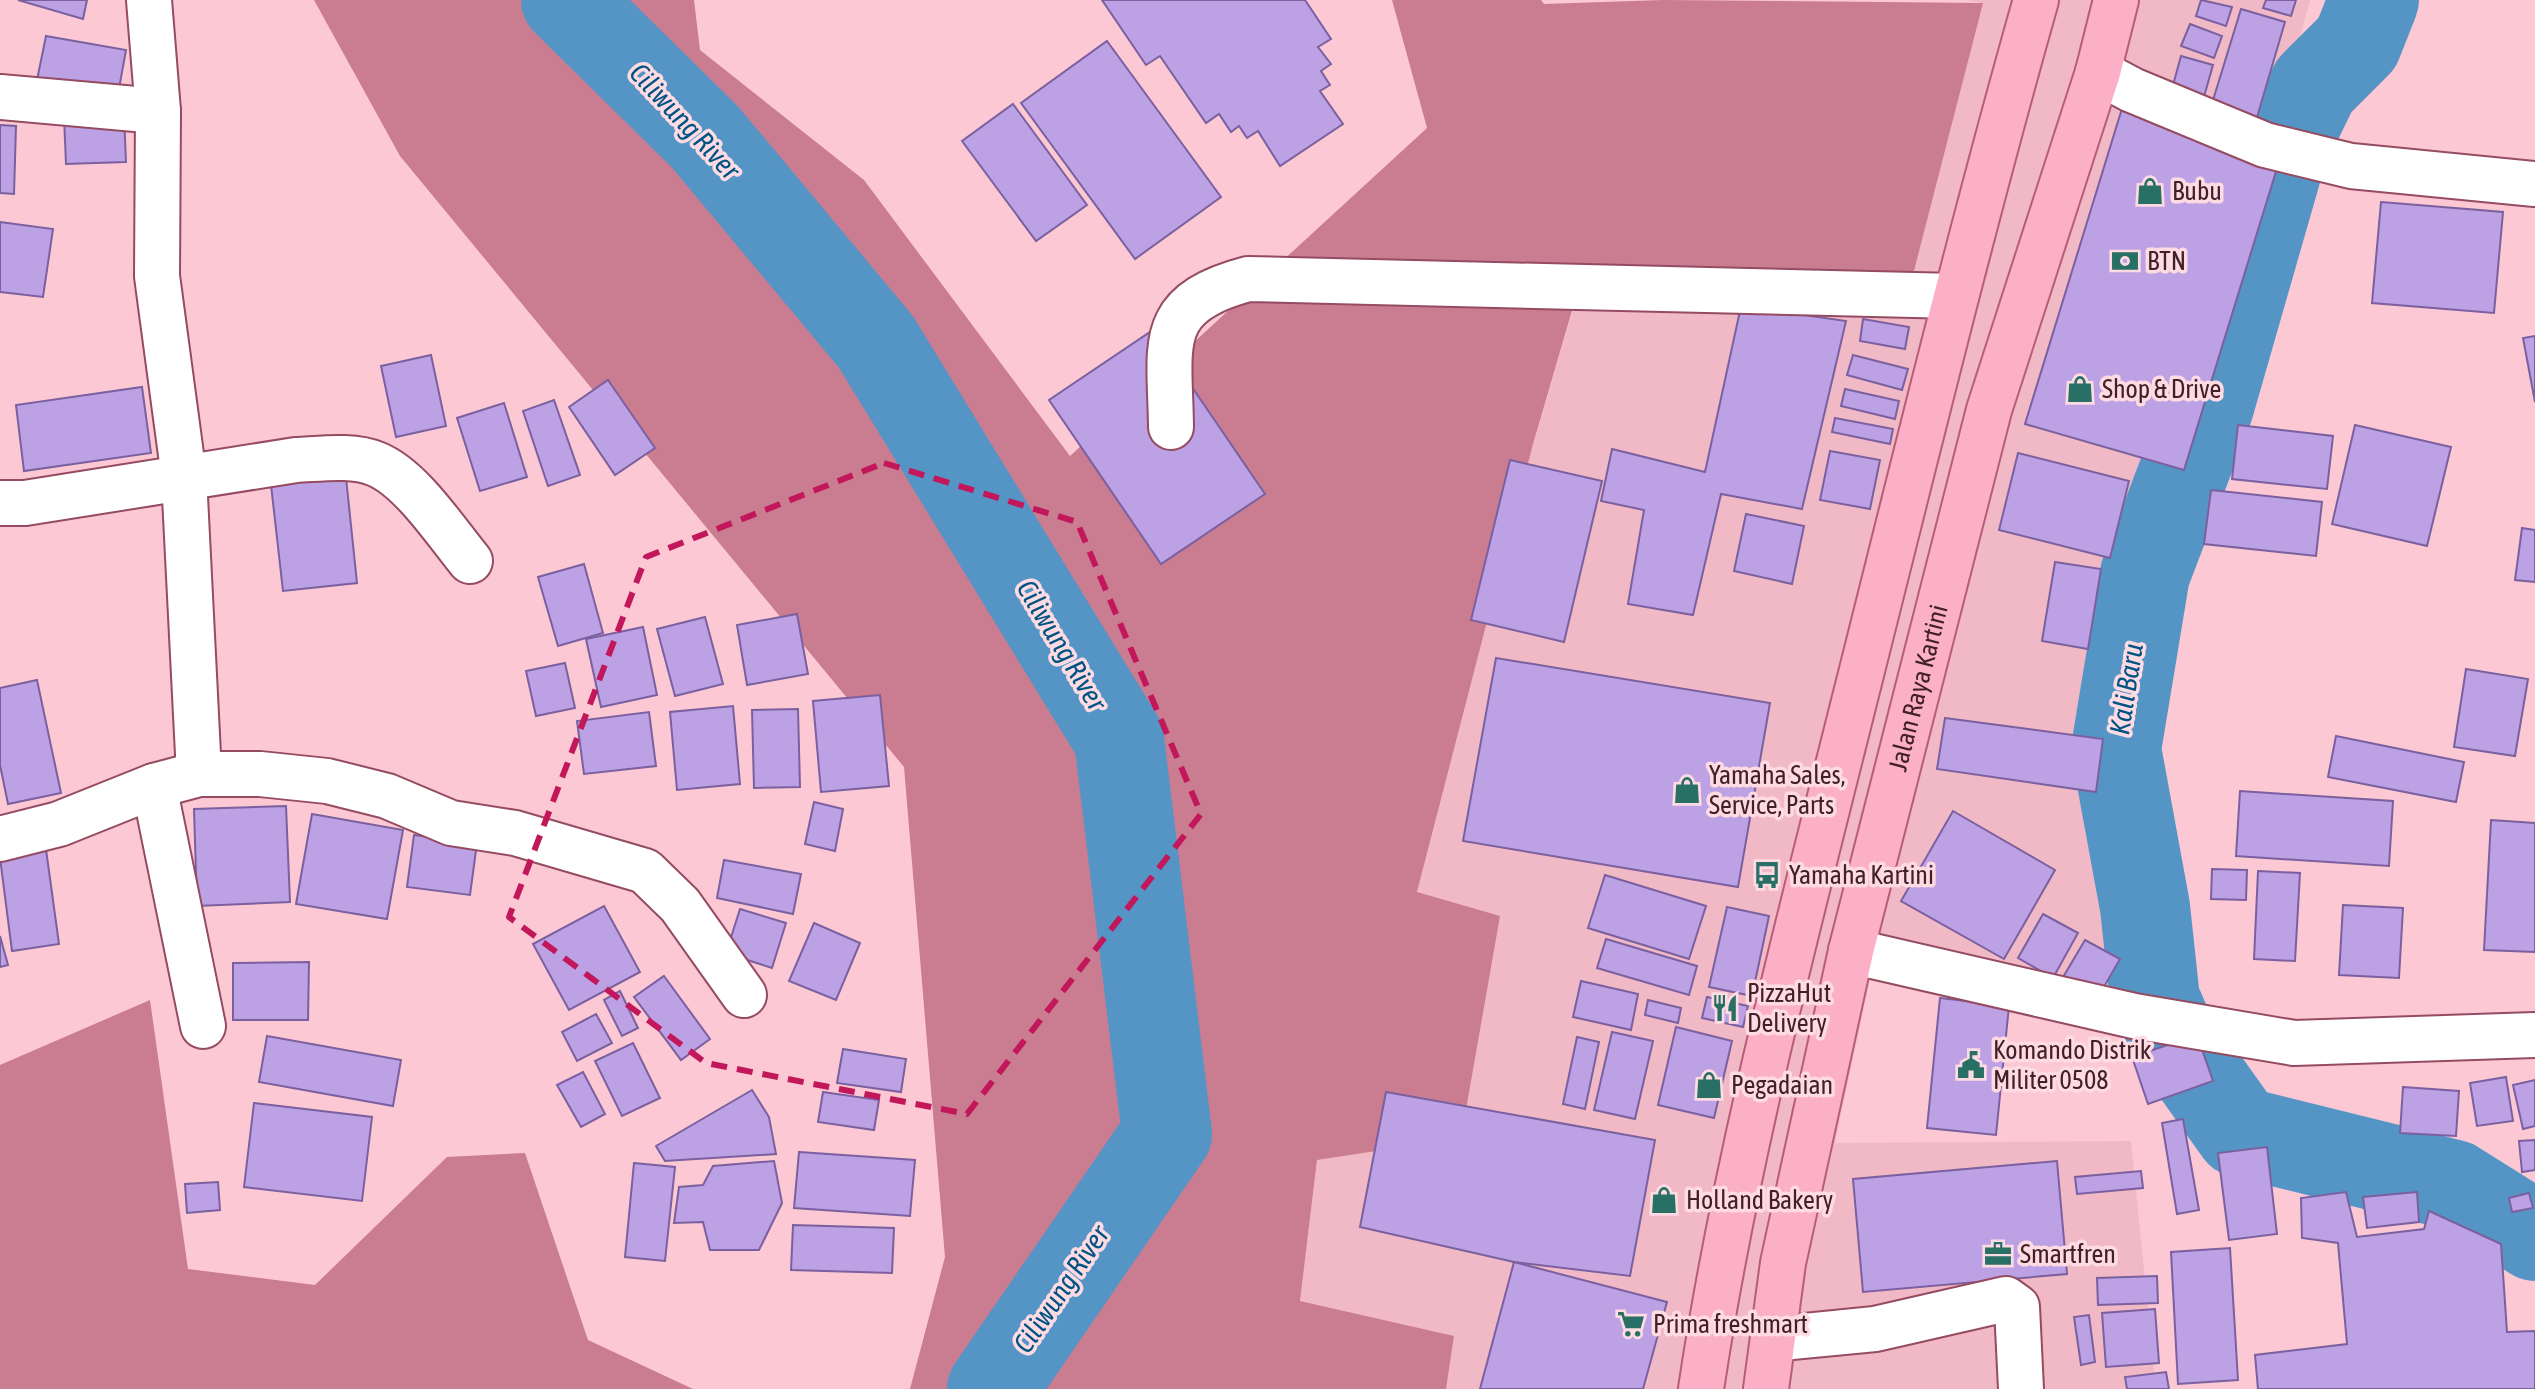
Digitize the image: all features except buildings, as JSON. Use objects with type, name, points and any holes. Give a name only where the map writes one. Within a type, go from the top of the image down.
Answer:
[{"type":"main road","points":[[1701,1389],[1724,1252],[1784,978],[1956,296],[2036,0]]},
{"type":"main road","name":"Jalan Raya Kartini","points":[[1766,1389],[1783,1263],[1851,951],[1989,410],[2098,72],[2116,0]]},
{"type":"street","points":[[149,0],[158,111],[157,276],[184,477],[199,774]]},
{"type":"street","points":[[2098,72],[2132,90],[2265,145],[2351,166],[2535,184]]},
{"type":"street","points":[[0,97],[158,111]]},
{"type":"street","points":[[1171,427],[1170,342],[1177,318],[1195,300],[1218,287],[1248,279],[1956,296]]},
{"type":"street","points":[[0,503],[25,503],[296,460],[338,458],[376,464],[413,491],[470,561]]},
{"type":"street","points":[[0,839],[59,824],[154,786],[199,774],[260,774],[327,781],[387,796],[451,823],[515,833],[645,871],[680,905],[744,995]]},
{"type":"street","points":[[154,786],[203,1026]]},
{"type":"street","points":[[1851,951],[2134,1016],[2294,1043],[2535,1035]]},
{"type":"street","points":[[1773,1339],[1875,1329],[2006,1299],[2017,1307],[2021,1389]]},
{"type":"highlighted area","points":[[884,463],[1077,522],[1201,814],[967,1114],[706,1063],[509,917],[646,557]]},
{"type":"shaded area","points":[[314,0],[694,0],[700,50],[864,180],[1070,456],[1427,128],[1392,0],[1541,0],[1544,4],[1663,0],[1983,3],[1908,294],[1576,297],[1533,444],[1417,892],[1500,916],[1461,1138],[1317,1160],[1300,1301],[1454,1336],[1446,1389],[910,1389],[945,1257],[904,767],[400,156]]},
{"type":"shaded area","points":[[1966,0],[2310,0],[2098,795],[2139,1027],[1871,974],[1835,1143],[2131,1141],[2156,1389],[1446,1389],[1454,1336],[1300,1301],[1317,1160],[1417,893],[1533,444],[1577,297],[1982,3]]},
{"type":"shaded area","points":[[150,1000],[188,1269],[315,1285],[447,1157],[525,1153],[588,1340],[693,1389],[0,1389],[0,1065]]},
{"type":"waterway","name":"Ciliwung River","points":[[566,0],[705,137],[876,342],[1119,739],[1167,1134],[992,1389]]},
{"type":"waterway","name":"Kali Baru","points":[[2374,0],[2357,43],[2314,86],[2282,152],[2209,406],[2145,574],[2116,749],[2145,907],[2155,1000],[2170,1034],[2240,1132],[2454,1185],[2535,1236]]},
{"type":"place","name":"Bubu","points":[[2150,191]]},
{"type":"place","name":"BTN","points":[[2125,261]]},
{"type":"place","name":"Shop & Drive","points":[[2080,389]]},
{"type":"place","name":"Yamaha Sales, Service, Parts","points":[[1687,790]]},
{"type":"place","name":"Yamaha Kartini","points":[[1767,875]]},
{"type":"place","name":"PizzaHut Delivery","points":[[1725,1008]]},
{"type":"place","name":"Komando Distrik Militer 0508","points":[[1971,1065]]},
{"type":"place","name":"Pegadaian","points":[[1709,1085]]},
{"type":"place","name":"Holland Bakery","points":[[1664,1200]]},
{"type":"place","name":"Smartfren","points":[[1998,1254]]},
{"type":"place","name":"Prima freshmart","points":[[1631,1324]]}]
